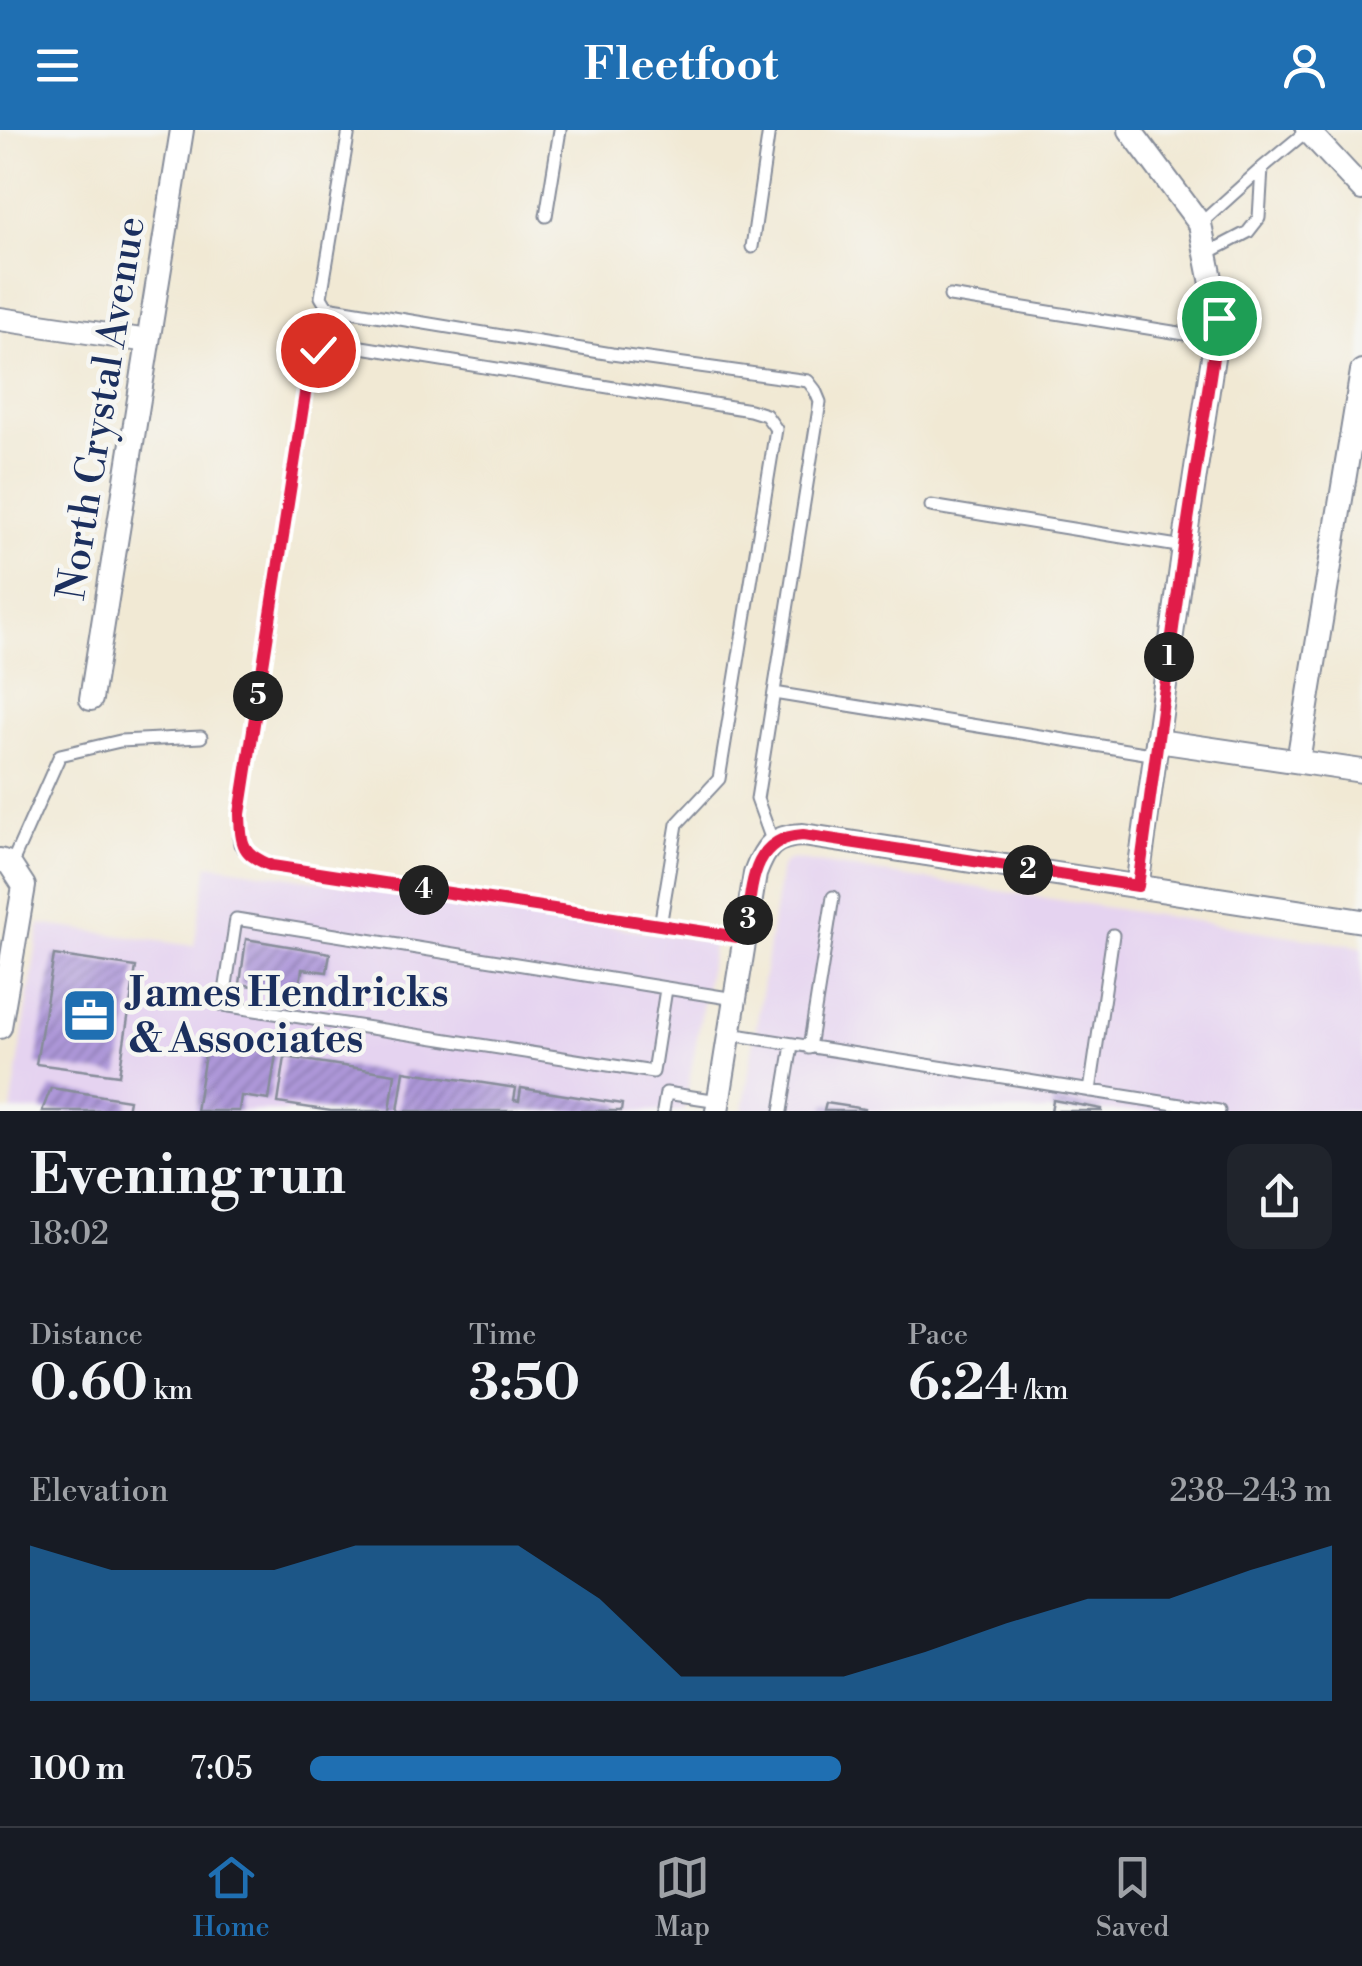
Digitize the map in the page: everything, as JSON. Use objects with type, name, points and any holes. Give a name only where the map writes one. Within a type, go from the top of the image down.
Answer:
[{"type":"street","name":"North Crystal Avenue","points":[[92,698],[182,130]]},
{"type":"street","points":[[1130,130],[1200,224],[1218,328],[1138,886]]},
{"type":"street","points":[[1308,130],[1362,189]]},
{"type":"street","points":[[0,319],[148,341]]},
{"type":"street","points":[[1298,761],[1362,371]]},
{"type":"street","points":[[1158,748],[1362,771]]},
{"type":"street","points":[[718,1106],[755,874],[773,842],[788,836],[803,835],[1362,921]]},
{"type":"street","points":[[0,1027],[24,886],[7,863]]},
{"type":"lane","points":[[350,130],[321,297],[327,308],[808,381],[815,390],[820,402],[757,799],[773,842]]},
{"type":"lane","points":[[546,216],[560,130]]},
{"type":"lane","points":[[752,247],[769,130]]},
{"type":"lane","points":[[1200,224],[1308,130]]},
{"type":"lane","points":[[1206,254],[1248,232],[1259,218],[1262,168]]},
{"type":"lane","points":[[950,296],[1218,328]]},
{"type":"lane","points":[[660,926],[677,824],[719,780],[776,429],[766,415],[750,410],[336,343],[318,350],[309,368],[240,814],[240,844],[254,859],[272,866],[660,926],[745,938]]},
{"type":"lane","points":[[931,506],[1184,547]]},
{"type":"lane","points":[[774,693],[1158,748]]},
{"type":"lane","points":[[7,863],[60,755],[120,741],[201,738]]},
{"type":"lane","points":[[810,1048],[833,897]]},
{"type":"lane","points":[[653,1072],[223,1004],[236,919],[735,1000]]},
{"type":"lane","points":[[1090,1091],[1113,935]]},
{"type":"lane","points":[[663,1111],[666,1093],[653,1072],[666,988]]},
{"type":"lane","points":[[730,1034],[1219,1111]]},
{"type":"lane","points":[[781,1111],[792,1045]]},
{"type":"lane","points":[[666,1093],[718,1106]]},
{"type":"shaded area","points":[[793,859],[1362,947],[1362,1111],[743,1111],[781,867]]},
{"type":"shaded area","points":[[208,864],[714,942],[684,1111],[11,1111],[40,924],[194,946]]},
{"type":"building","points":[[246,939],[330,953],[327,972],[302,969],[299,993],[240,984]]},
{"type":"building","points":[[54,955],[136,967],[119,1075],[36,1064]]},
{"type":"building","points":[[207,1042],[276,1054],[269,1100],[241,1096],[239,1111],[196,1111]]},
{"type":"building","points":[[285,1057],[395,1074],[390,1111],[331,1111],[278,1103]]},
{"type":"building","points":[[404,1071],[516,1088],[514,1100],[519,1101],[521,1088],[622,1104],[621,1111],[398,1111]]},
{"type":"building","points":[[51,1088],[129,1100],[127,1111],[42,1111]]},
{"type":"building","points":[[1053,1100],[1102,1109],[1102,1111],[1051,1111]]},
{"type":"building","points":[[826,1103],[865,1109],[865,1111],[824,1111]]},
{"type":"place","name":"James Hendricks & Associates","points":[[90,1015]]},
{"type":"route","points":[[318,350],[309,368],[240,814],[240,844],[254,859],[272,866],[745,938],[755,874],[762,856],[773,842],[788,836],[803,835],[1138,886],[1219,318]]}]
